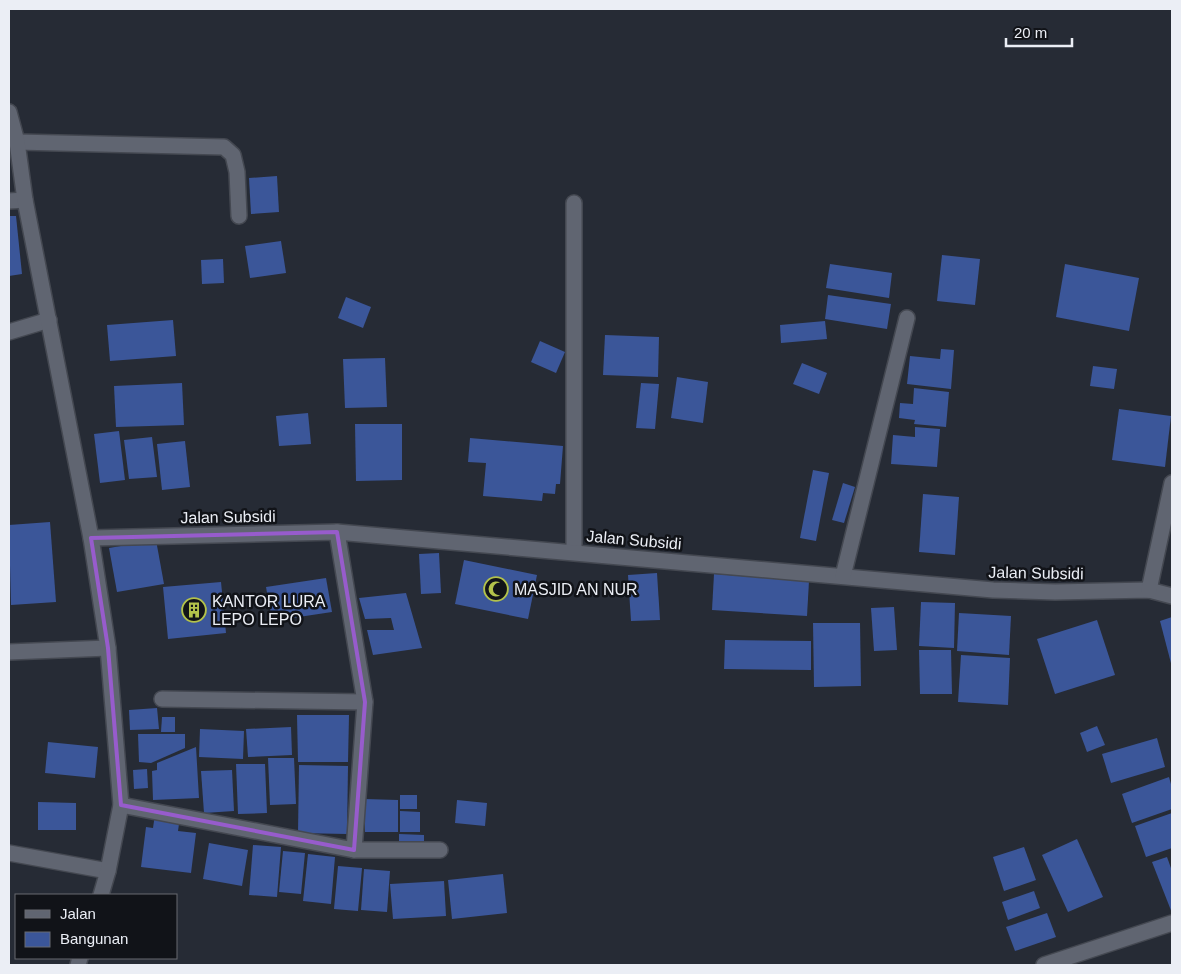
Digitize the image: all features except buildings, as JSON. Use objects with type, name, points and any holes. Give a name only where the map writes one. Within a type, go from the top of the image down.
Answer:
[{"type":"street","points":[[9,112],[17,142],[25,200],[91,538],[108,648],[121,805],[108,871],[101,894]]},
{"type":"street","points":[[17,142],[224,147],[233,155],[235,164],[239,216]]},
{"type":"street","points":[[9,201],[25,200]]},
{"type":"street","points":[[574,203],[574,552]]},
{"type":"street","points":[[843,576],[907,318]]},
{"type":"street","points":[[9,332],[49,320]]},
{"type":"street","points":[[1149,590],[1172,483]]},
{"type":"street","points":[[338,532],[365,702],[354,850]]},
{"type":"street","name":"Jalan Subsidi","points":[[91,538],[338,532],[993,590],[1055,592],[1149,590],[1172,596]]},
{"type":"street","points":[[9,652],[108,648]]},
{"type":"street","points":[[162,699],[365,702]]},
{"type":"street","points":[[121,805],[354,850],[440,850]]},
{"type":"street","points":[[9,853],[108,871]]},
{"type":"street","points":[[1044,965],[1172,923]]},
{"type":"highlighted area","points":[[337,532],[365,702],[354,850],[121,805],[108,648],[91,538]]},
{"type":"place","name":"MASJID AN NUR","points":[[496,589]]},
{"type":"place","name":"KANTOR LURA LEPO LEPO","points":[[194,610]]}]
